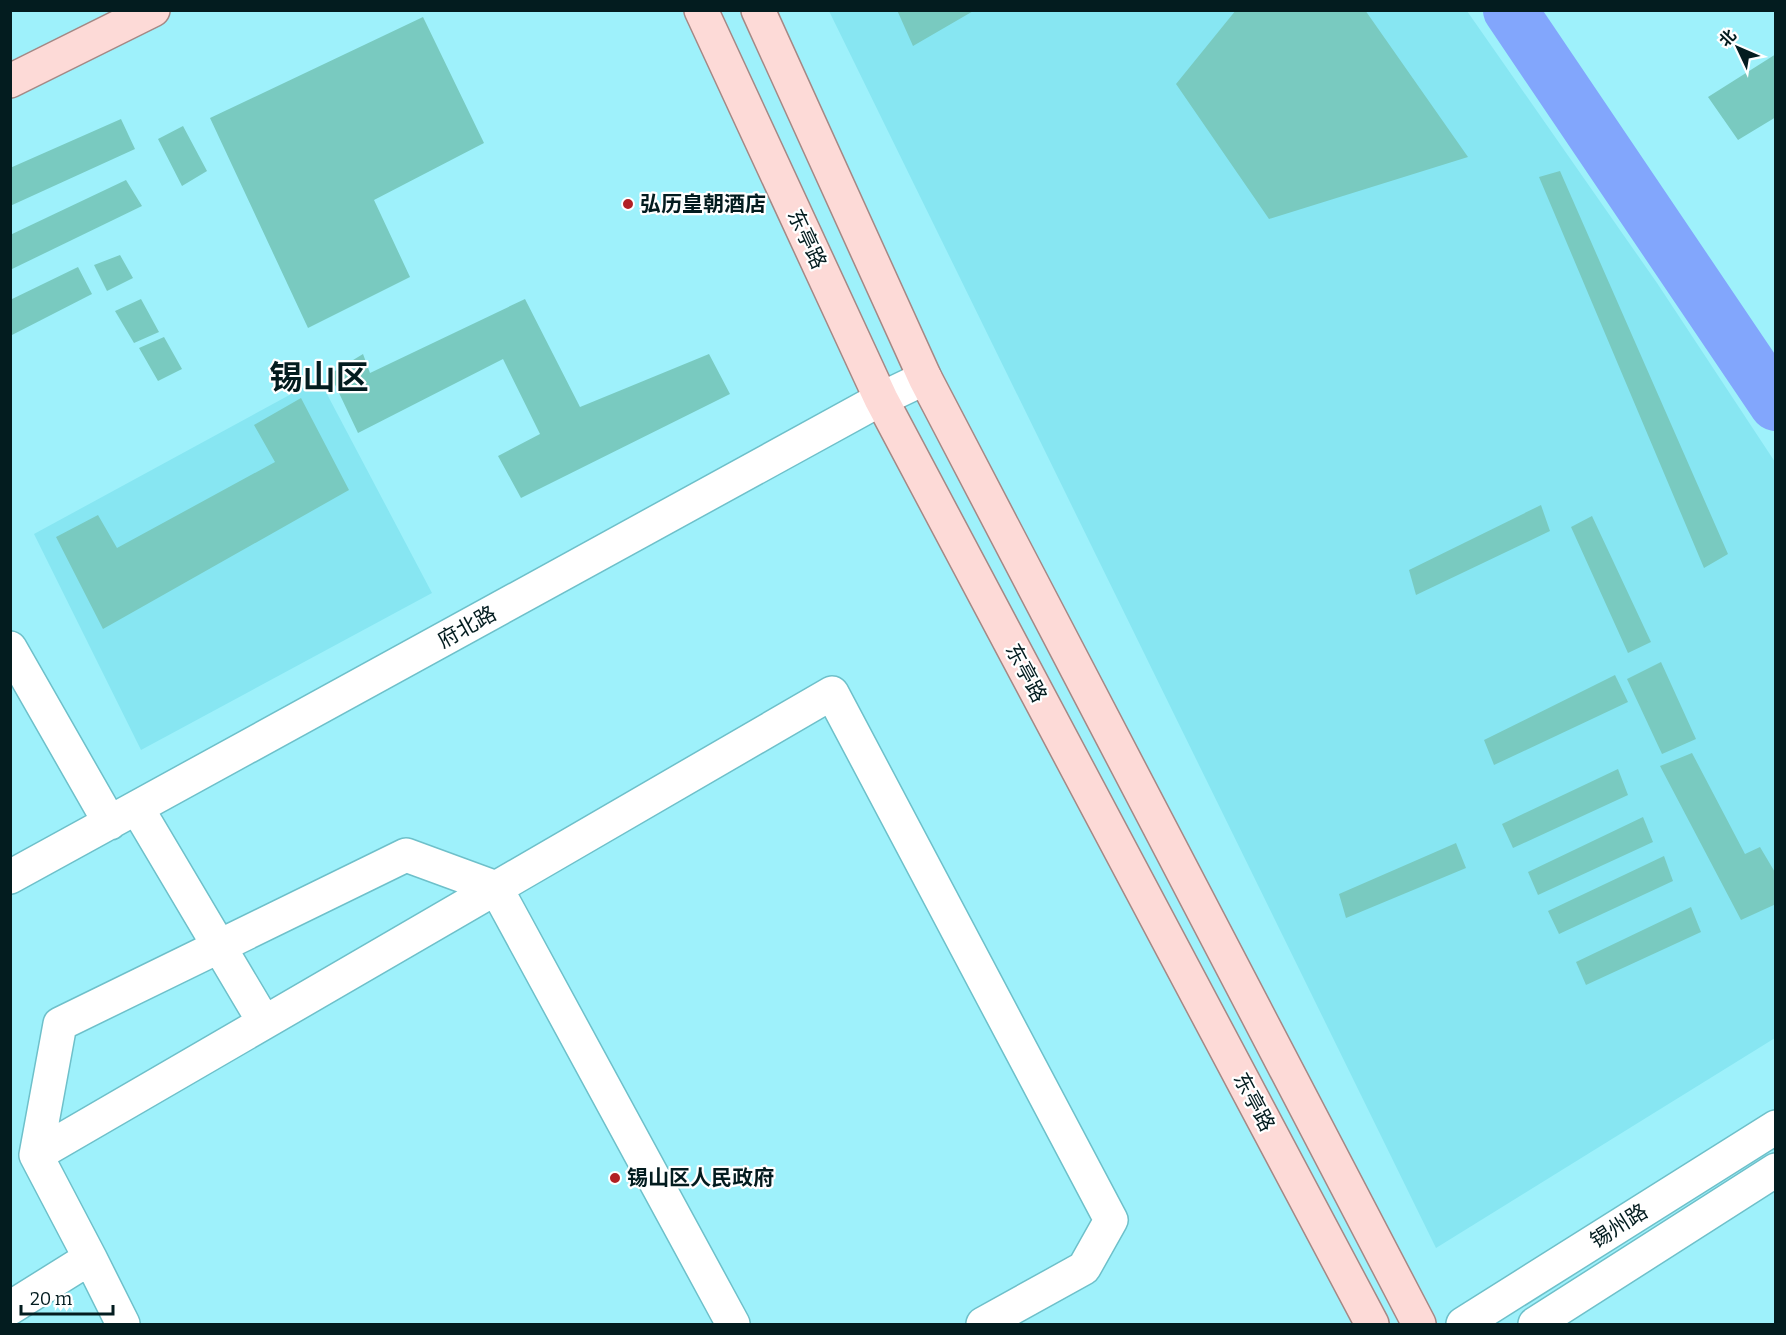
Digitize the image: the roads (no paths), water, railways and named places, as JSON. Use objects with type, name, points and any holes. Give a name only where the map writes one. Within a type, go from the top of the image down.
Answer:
[{"type":"main road","points":[[10,81],[153,10]]},
{"type":"main road","name":"东亭路","points":[[702,10],[881,399],[1372,1324]]},
{"type":"main road","name":"东亭路","points":[[758,10],[925,378],[1419,1324]]},
{"type":"street","name":"府北路","points":[[10,877],[881,399],[925,378]]},
{"type":"street","points":[[10,648],[123,815],[219,946],[264,1022]]},
{"type":"street","points":[[36,1155],[832,693],[1111,1220],[1084,1268],[984,1324]]},
{"type":"street","points":[[123,1324],[36,1155],[60,1023],[406,855],[496,888],[734,1324]]},
{"type":"street","name":"锡州路","points":[[1464,1324],[1776,1127]]},
{"type":"street","name":"锡州路","points":[[1535,1324],[1776,1170]]},
{"type":"street","points":[[10,1308],[90,1258]]},
{"type":"waterway","points":[[1510,10],[1776,404]]},
{"type":"place","name":"弘历皇朝酒店","points":[[628,204]]},
{"type":"place","name":"锡山区人民政府","points":[[615,1178]]},
{"type":"district","name":"锡山区","points":[[319,378]]}]
